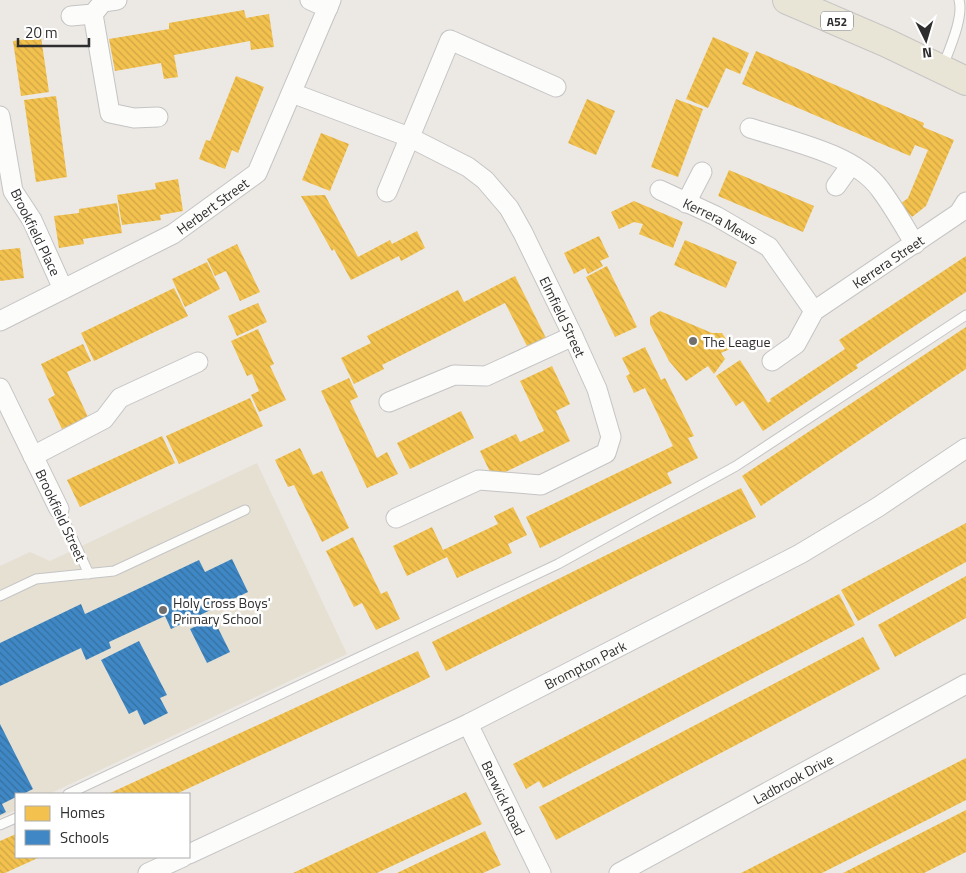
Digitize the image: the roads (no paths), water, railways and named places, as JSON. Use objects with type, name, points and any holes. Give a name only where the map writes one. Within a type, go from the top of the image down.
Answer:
[{"type":"main road","name":"A52","points":[[787,0],[887,43],[966,80]]},
{"type":"street","points":[[117,0],[102,2],[93,14],[110,113],[134,118],[158,117]]},
{"type":"street","points":[[310,0],[330,4]]},
{"type":"street","name":"Herbert Street","points":[[0,321],[173,234],[257,173],[330,4]]},
{"type":"street","points":[[70,16],[93,14]]},
{"type":"street","points":[[387,192],[450,40],[556,87]]},
{"type":"street","name":"Elmfield Street","points":[[292,93],[409,137],[468,167],[485,180],[509,208],[523,233],[597,389],[612,437],[606,453],[541,485],[479,480],[396,518]]},
{"type":"street","name":"Brookfield Place","points":[[0,116],[13,191],[32,220],[63,289]]},
{"type":"street","points":[[750,128],[836,156],[860,170],[880,187],[915,244]]},
{"type":"street","points":[[836,186],[851,165]]},
{"type":"street","points":[[686,203],[702,172]]},
{"type":"street","name":"Kerrera Mews","points":[[660,190],[716,216],[769,247],[794,281],[812,315]]},
{"type":"street","name":"Kerrera Street","points":[[812,315],[959,213],[966,202]]},
{"type":"street","points":[[772,361],[796,344],[812,315]]},
{"type":"street","points":[[388,402],[454,375],[486,376],[573,336]]},
{"type":"street","name":"Brookfield Street","points":[[33,456],[104,420],[120,398],[198,362]]},
{"type":"street","name":"Brookfield Street","points":[[0,388],[59,510]]},
{"type":"street","name":"Brompton Park","points":[[190,854],[468,724],[800,554],[878,507],[966,448]]},
{"type":"street","name":"Ladbrook Drive","points":[[619,873],[966,684]]},
{"type":"street","name":"Berwick Road","points":[[468,724],[541,873]]},
{"type":"street","points":[[148,873],[181,858]]},
{"type":"lane","points":[[942,69],[956,28],[961,6],[959,0]]},
{"type":"lane","points":[[70,793],[558,564],[736,466],[966,315]]},
{"type":"lane","name":"Brookfield Street","points":[[59,510],[89,574]]},
{"type":"lane","points":[[0,596],[36,579],[114,571],[244,510]]},
{"type":"lane","points":[[0,825],[15,818]]},
{"type":"place","name":"The League","points":[[693,341]]},
{"type":"place","name":"Holy Cross Boys' Primary School","points":[[163,610]]}]
